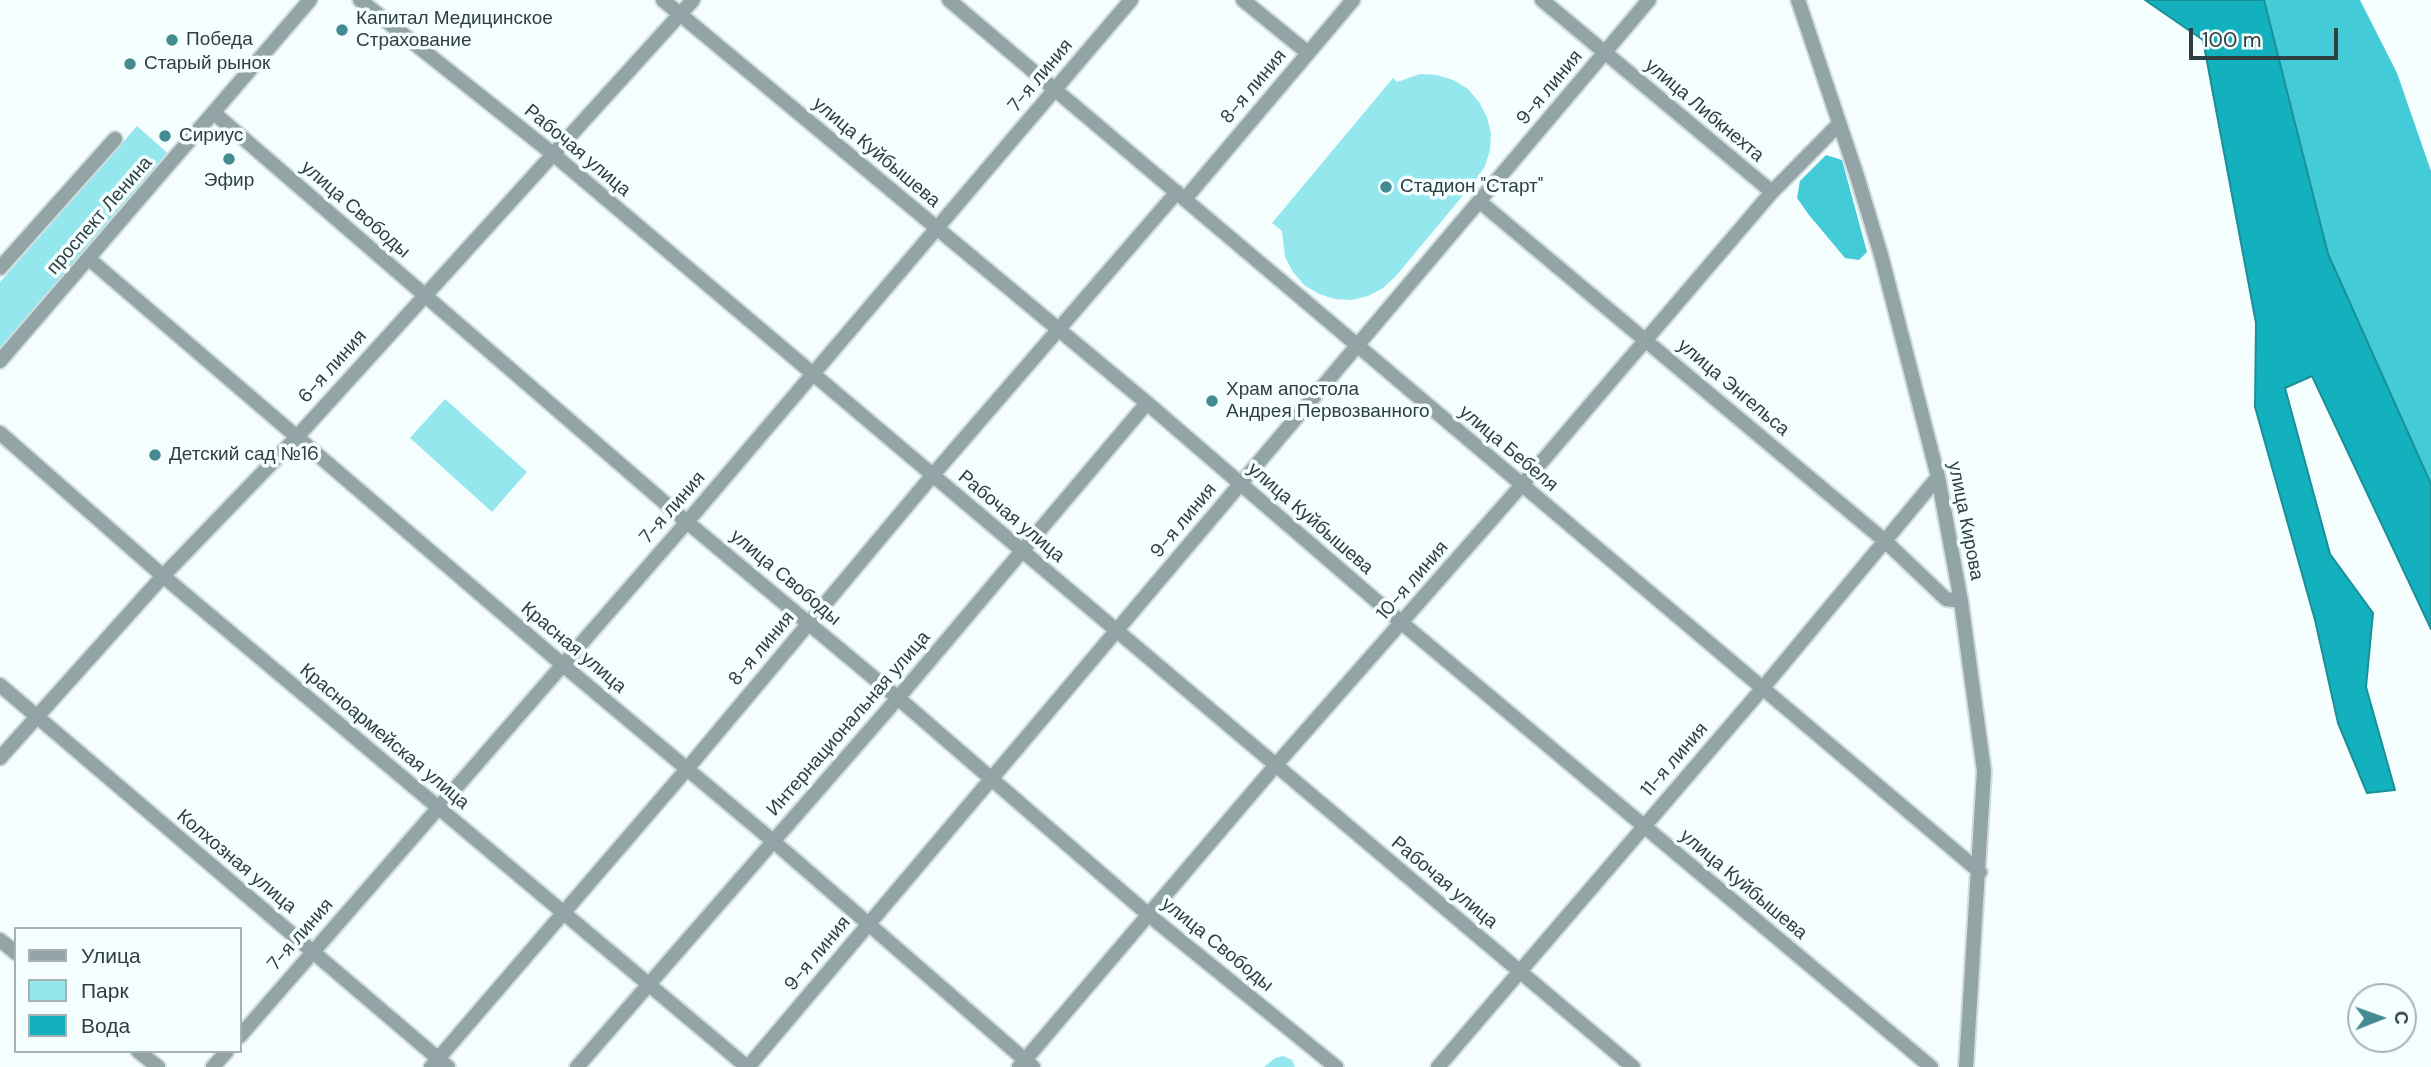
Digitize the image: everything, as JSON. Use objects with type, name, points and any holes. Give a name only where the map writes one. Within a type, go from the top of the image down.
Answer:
[{"type":"street","name":"Рабочая улица","points":[[360,0],[552,154],[1633,1067]]},
{"type":"street","name":"улица Куйбышева","points":[[663,0],[1147,403],[1402,623],[1931,1067]]},
{"type":"street","name":"6-я линия","points":[[0,758],[163,576],[296,438],[693,0]]},
{"type":"street","name":"улица Бебеля","points":[[949,0],[1980,872]]},
{"type":"street","name":"7-я линия","points":[[242,1034],[687,522],[1131,0]]},
{"type":"street","points":[[1243,0],[1308,53]]},
{"type":"street","name":"8-я линия","points":[[439,1064],[563,911],[687,769],[932,476],[1058,330],[1353,0]]},
{"type":"street","name":"улица Либкнехта","points":[[1542,0],[1772,192]]},
{"type":"street","name":"9-я линия","points":[[748,1067],[1479,201],[1608,56],[1649,0]]},
{"type":"street","name":"улица Кирова","points":[[1798,0],[1881,255],[1938,477],[1961,601],[1984,771],[1980,872],[1966,1067]]},
{"type":"street","name":"проспект Ленина","points":[[0,361],[215,113],[306,1]]},
{"type":"street","name":"улица Свободы","points":[[215,113],[687,522],[898,698],[1150,916],[1336,1067]]},
{"type":"street","name":"10-я линия","points":[[1026,1065],[1275,766],[1521,486],[1772,192],[1839,124]]},
{"type":"street","name":"проспект Ленина","points":[[0,268],[115,139]]},
{"type":"street","name":"улица Энгельса","points":[[1479,201],[1885,541],[1946,599],[1961,601]]},
{"type":"street","name":"Красная улица","points":[[88,258],[296,438],[773,841],[1026,1065]]},
{"type":"street","name":"Интернациональная улица","points":[[578,1067],[898,698],[1147,403]]},
{"type":"street","name":"Красноармейская улица","points":[[0,433],[163,576],[748,1067]]},
{"type":"street","name":"11-я линия","points":[[1438,1067],[1762,689],[1938,477]]},
{"type":"street","name":"Колхозная улица","points":[[0,685],[439,1064]]},
{"type":"street","points":[[0,940],[14,951]]},
{"type":"street","points":[[140,1053],[158,1067]]},
{"type":"street","points":[[213,1067],[225,1053]]},
{"type":"green space","name":"Стадион \"Старт\"","points":[[1420,74],[1453,80],[1468,89],[1479,102],[1491,133],[1485,166],[1395,277],[1383,288],[1352,300],[1319,294],[1304,285],[1293,272],[1285,257],[1282,231],[1272,223],[1393,78],[1397,82]]},
{"type":"green space","points":[[137,126],[171,156],[0,351],[0,282]]},
{"type":"green space","points":[[445,399],[527,472],[492,512],[410,438]]},
{"type":"green space","points":[[1283,1056],[1292,1060],[1295,1067],[1264,1067],[1275,1058]]},
{"type":"shaded area","points":[[2259,0],[2360,0],[2397,73],[2431,171],[2431,485],[2328,254],[2286,84]]},
{"type":"shaded area","points":[[1826,155],[1842,160],[1867,252],[1859,260],[1845,258],[1797,198],[1800,181]]},
{"type":"water","points":[[2145,0],[2264,0],[2328,254],[2431,484],[2431,629],[2312,376],[2285,388],[2330,554],[2373,613],[2366,687],[2395,790],[2367,793],[2338,723],[2315,620],[2255,407],[2256,323],[2203,40]]},
{"type":"place","name":"Капитал Медицинское Страхование","points":[[342,30]]},
{"type":"place","name":"Победа","points":[[172,40]]},
{"type":"place","name":"Старый рынок","points":[[130,64]]},
{"type":"place","name":"Сириус","points":[[165,136]]},
{"type":"place","name":"Эфир","points":[[229,159]]},
{"type":"place","name":"Стадион \"Старт\"","points":[[1386,187]]},
{"type":"place","name":"Храм апостола Андрея Первозванного","points":[[1212,401]]},
{"type":"place","name":"Детский сад №16","points":[[155,455]]}]
